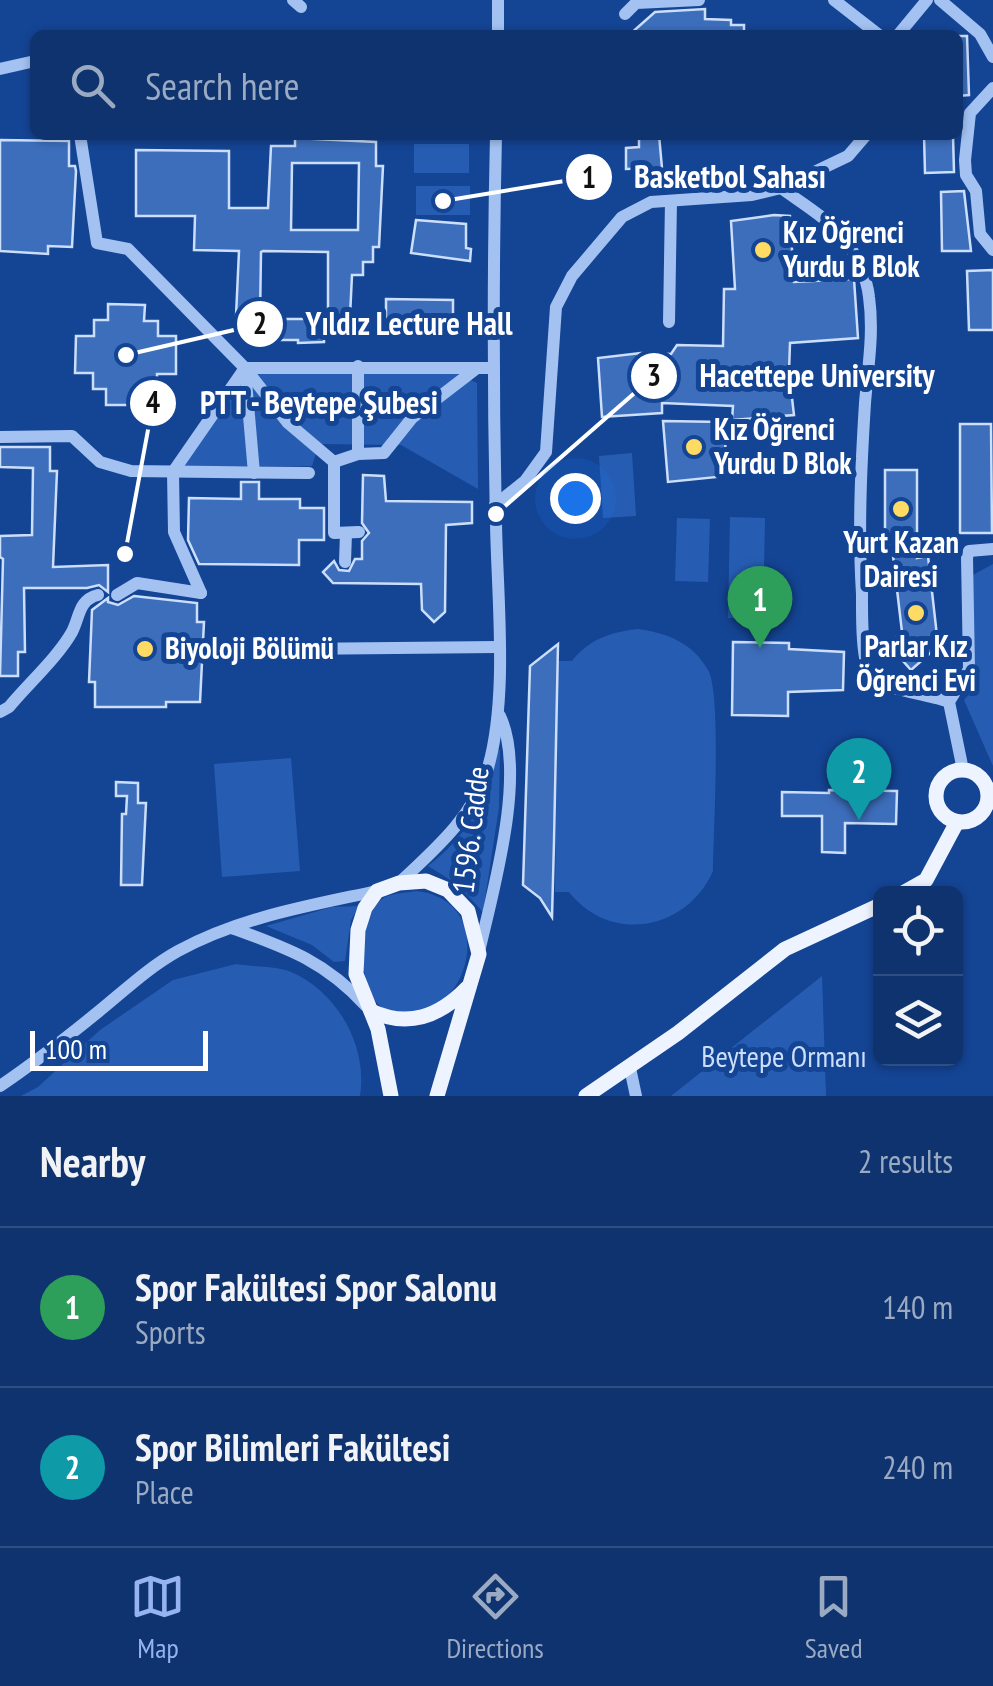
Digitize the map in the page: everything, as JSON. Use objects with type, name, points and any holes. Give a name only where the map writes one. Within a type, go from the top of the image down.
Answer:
[{"type":"main road","points":[[967,771],[984,782],[989,807],[974,819],[957,822],[942,813],[936,797],[941,781],[947,775],[967,771],[993,766]]},
{"type":"main road","points":[[915,886],[926,880],[957,822]]},
{"type":"main road","name":"1596. Cadde","points":[[377,891],[399,882],[426,881],[456,896],[472,919],[478,954],[437,1096]]},
{"type":"main road","points":[[377,891],[361,918],[356,948],[360,990],[378,1029],[390,1096]]},
{"type":"main road","points":[[586,1096],[630,1068],[785,948],[873,908]]},
{"type":"main road","points":[[370,1011],[397,1019],[421,1018],[443,1009],[470,985]]},
{"type":"street","points":[[498,0],[498,30]]},
{"type":"street","points":[[624,14],[636,3],[700,0]]},
{"type":"street","points":[[834,0],[873,30]]},
{"type":"street","points":[[902,30],[927,0]]},
{"type":"street","points":[[940,0],[980,34],[993,57]]},
{"type":"street","points":[[0,70],[30,62]]},
{"type":"street","points":[[993,88],[970,113],[965,160],[966,175],[976,191],[980,234],[993,250]]},
{"type":"street","points":[[81,140],[97,243],[128,249],[245,368],[288,423],[319,452],[334,532],[353,532],[345,562]]},
{"type":"street","name":"1596. Cadde","points":[[399,882],[444,840],[466,812],[486,772],[498,712],[495,140]]},
{"type":"street","points":[[495,505],[525,482],[546,452],[556,308],[572,276],[622,218],[650,202],[752,195],[781,188],[848,156],[862,140]]},
{"type":"street","points":[[781,188],[817,213],[845,240],[869,293],[871,352],[859,536],[869,674],[888,688],[949,702]]},
{"type":"street","points":[[669,322],[671,201]]},
{"type":"street","points":[[358,366],[358,454]]},
{"type":"street","points":[[245,368],[494,368]]},
{"type":"street","points":[[117,595],[137,583],[201,593],[174,532],[173,472],[245,368]]},
{"type":"street","points":[[245,368],[254,472]]},
{"type":"street","points":[[0,436],[72,436],[100,462],[130,471],[325,470],[358,454],[384,453],[412,418],[477,368]]},
{"type":"street","points":[[967,771],[949,702],[969,669],[967,558],[975,548],[993,548]]},
{"type":"street","points":[[0,712],[9,707],[71,633],[77,612],[88,598],[98,595]]},
{"type":"street","points":[[290,650],[498,647]]},
{"type":"street","name":"1596. Cadde","points":[[478,954],[502,850],[510,775],[508,746],[498,712]]},
{"type":"street","points":[[0,1086],[177,952],[294,906],[377,891]]},
{"type":"street","points":[[232,928],[305,955],[330,970],[370,1011]]},
{"type":"street","points":[[630,1068],[636,1096]]},
{"type":"green space","points":[[414,144],[469,144],[469,173],[414,173]]},
{"type":"green space","points":[[416,186],[470,186],[470,215],[416,215]]},
{"type":"green space","points":[[257,371],[455,373],[477,383],[478,489],[401,445],[319,444],[312,466],[183,466],[241,381]]},
{"type":"green space","points":[[632,453],[636,516],[603,518],[599,456]]},
{"type":"green space","points":[[730,517],[765,518],[763,618],[728,618]]},
{"type":"green space","points":[[677,518],[710,519],[708,582],[675,581]]},
{"type":"green space","points":[[993,564],[993,766],[964,700],[974,689],[973,575]]},
{"type":"green space","points":[[638,629],[678,641],[695,653],[708,670],[716,734],[713,871],[701,891],[667,918],[647,924],[626,924],[586,909],[569,892],[555,892],[558,661],[572,661],[601,638]]},
{"type":"green space","points":[[497,749],[499,807],[483,912],[457,884],[428,866],[455,842],[474,815],[488,784]]},
{"type":"green space","points":[[291,758],[300,871],[222,877],[214,764]]},
{"type":"green space","points":[[416,891],[443,900],[460,917],[467,939],[465,963],[456,985],[440,1003],[418,1013],[391,1012],[379,1005],[370,992],[365,976],[364,938],[375,906],[385,897]]},
{"type":"green space","points":[[359,906],[351,920],[345,961],[334,962],[312,945],[266,926],[332,907]]},
{"type":"green space","points":[[236,964],[291,972],[323,993],[336,1007],[354,1041],[361,1077],[360,1096],[21,1096],[38,1087],[100,1030],[173,980]]},
{"type":"green space","name":"Beytepe Ormanı","points":[[822,976],[826,1096],[671,1096]]},
{"type":"building","points":[[705,9],[705,19],[731,20],[731,25],[744,25],[744,30],[635,30],[655,12]]},
{"type":"building","points":[[963,36],[967,36],[969,95],[963,96]]},
{"type":"building","points":[[0,140],[69,141],[69,166],[75,166],[76,171],[72,247],[48,246],[48,254],[0,251]]},
{"type":"building","points":[[295,140],[376,142],[376,166],[383,166],[379,247],[373,247],[373,262],[363,262],[363,275],[352,275],[349,337],[298,343],[243,340],[244,316],[236,316],[239,251],[194,250],[195,216],[136,216],[136,150],[229,151],[229,208],[268,208],[271,146],[295,146]],"holes":[[[292,163],[359,163],[358,230],[291,230]],[[261,252],[328,252],[328,319],[260,319]]]},
{"type":"building","points":[[639,140],[659,140],[662,168],[626,169],[626,148],[639,147]]},
{"type":"building","points":[[924,140],[953,140],[954,172],[925,173]]},
{"type":"building","points":[[964,191],[971,251],[942,251],[941,192]]},
{"type":"building","points":[[790,216],[794,282],[854,279],[858,338],[790,343],[794,415],[732,420],[733,406],[662,403],[662,413],[602,417],[598,358],[671,354],[677,345],[723,346],[724,289],[735,289],[731,221]]},
{"type":"building","points":[[416,220],[466,224],[470,261],[411,253]]},
{"type":"building","points":[[993,270],[993,330],[969,330],[967,271]]},
{"type":"building","points":[[386,299],[453,300],[453,336],[386,335]]},
{"type":"building","points":[[108,304],[145,305],[144,321],[158,321],[158,336],[176,336],[176,374],[157,374],[157,389],[143,389],[143,405],[106,405],[106,389],[93,389],[93,373],[75,373],[76,336],[94,336],[94,320],[108,320]]},
{"type":"building","name":"Kız Öğrenci Yurdu D Blok","points":[[663,421],[724,422],[727,476],[668,482]]},
{"type":"building","points":[[960,424],[991,424],[992,533],[960,533]]},
{"type":"building","points":[[0,447],[50,447],[50,471],[57,471],[53,567],[108,565],[108,592],[99,585],[24,588],[25,652],[18,652],[18,676],[0,676],[0,536],[32,535],[33,468],[0,467]]},
{"type":"building","points":[[885,470],[917,470],[917,558],[928,556],[937,636],[943,642],[911,670],[888,644],[902,632],[892,547],[885,547]]},
{"type":"building","points":[[363,475],[384,476],[386,501],[472,502],[472,523],[446,525],[445,612],[434,622],[422,610],[421,584],[333,583],[323,572],[334,561],[339,570],[349,571],[355,559],[362,559],[362,541],[369,533],[362,523]]},
{"type":"building","points":[[241,482],[259,482],[259,499],[300,499],[300,508],[324,508],[324,540],[299,540],[299,565],[199,564],[188,540],[189,498],[241,499]]},
{"type":"building","points":[[134,596],[197,603],[197,622],[204,622],[200,702],[166,702],[166,707],[95,707],[95,682],[89,682],[92,610],[108,598],[108,602],[118,605]]},
{"type":"building","points":[[733,642],[789,643],[789,649],[844,652],[843,690],[788,692],[788,716],[732,715]]},
{"type":"building","points":[[558,644],[552,917],[540,898],[523,885],[530,666]]},
{"type":"building","points":[[116,782],[138,783],[138,803],[146,803],[142,885],[121,885],[122,814],[126,814],[127,796],[116,796]]},
{"type":"building","points":[[897,791],[896,824],[845,823],[845,853],[822,852],[822,816],[782,816],[782,792]]},
{"type":"place","name":"Basketbol Sahası","points":[[443,201]]},
{"type":"place","name":"Kız Öğrenci Yurdu B Blok","points":[[763,250]]},
{"type":"place","name":"Yıldız Lecture Hall","points":[[126,355]]},
{"type":"place","name":"Kız Öğrenci Yurdu D Blok","points":[[694,447]]},
{"type":"place","name":"Yurt Kazan Dairesi","points":[[901,509]]},
{"type":"place","name":"Hacettepe University","points":[[496,514]]},
{"type":"place","name":"PTT - Beytepe Şubesi","points":[[125,554]]},
{"type":"place","name":"Parlar Kız Öğrenci Evi","points":[[916,613]]},
{"type":"place","name":"Spor Fakültesi Spor Salonu","points":[[760,648]]},
{"type":"place","name":"Biyoloji Bölümü","points":[[145,649]]},
{"type":"place","name":"Spor Bilimleri Fakültesi","points":[[859,820]]}]
